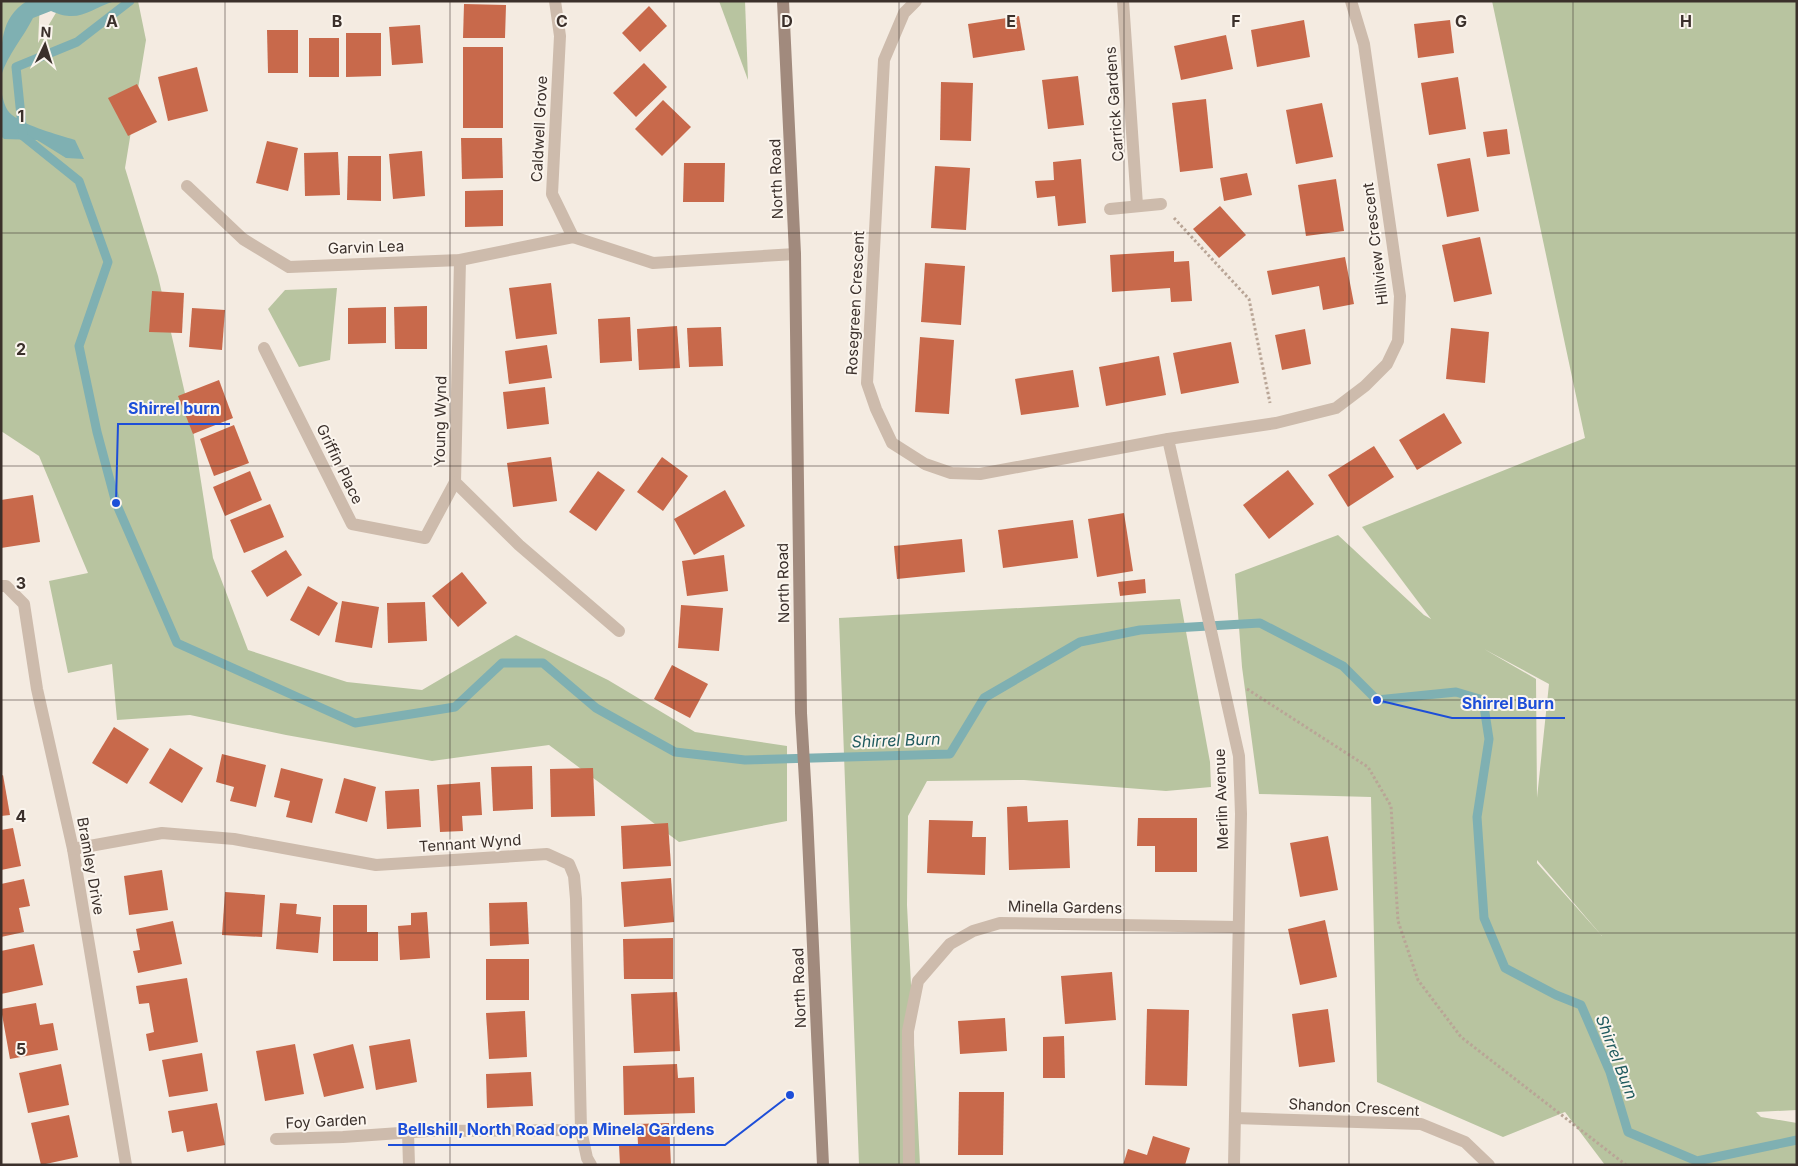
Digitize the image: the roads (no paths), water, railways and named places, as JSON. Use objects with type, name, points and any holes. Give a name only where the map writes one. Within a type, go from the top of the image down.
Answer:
[{"type":"main road","name":"North Road","points":[[783,1],[795,254],[801,713],[808,815],[822,1165]]},
{"type":"street","name":"Caldwell Grove","points":[[555,1],[560,36],[552,194],[573,237]]},
{"type":"street","name":"Rosegreen Crescent","points":[[916,1],[904,13],[884,60],[867,383],[876,409],[892,443],[925,464],[951,473],[980,474],[1168,439]]},
{"type":"street","name":"Carrick Gardens","points":[[1123,1],[1138,205]]},
{"type":"street","name":"Hillview Crescent","points":[[1168,439],[1276,422],[1336,408],[1365,386],[1387,364],[1398,341],[1400,296],[1364,44],[1351,1]]},
{"type":"street","name":"Garvin Lea","points":[[188,186],[243,238],[289,267],[460,260],[573,237]]},
{"type":"street","points":[[1110,209],[1161,204]]},
{"type":"street","points":[[573,237],[653,263],[795,254]]},
{"type":"street","name":"Young Wynd","points":[[460,260],[455,482],[519,545],[619,631]]},
{"type":"street","name":"Griffin Place","points":[[264,348],[352,524],[425,538],[455,482]]},
{"type":"street","name":"Merlin Avenue","points":[[1168,439],[1239,756],[1240,814],[1234,1165]]},
{"type":"street","name":"Bramley Drive","points":[[1,586],[6,586],[24,604],[37,689],[73,848],[126,1165]]},
{"type":"street","name":"Tennant Wynd","points":[[73,848],[162,833],[234,839],[376,865],[547,854],[569,864],[574,876],[576,899],[580,1130],[587,1158],[591,1165]]},
{"type":"street","name":"Minella Gardens","points":[[909,1165],[908,1031],[918,981],[950,944],[973,932],[1000,923],[1238,926]]},
{"type":"street","name":"Shandon Crescent","points":[[1235,1118],[1421,1124],[1465,1142],[1489,1165]]},
{"type":"street","name":"Foy Garden","points":[[276,1140],[482,1129],[580,1130]]},
{"type":"street","points":[[408,1132],[409,1165]]},
{"type":"water","points":[[27,1],[115,1],[77,16],[61,15],[51,11],[33,18],[8,60],[1,76],[2,43],[7,24],[18,8]]},
{"type":"water","points":[[1,90],[6,107],[12,115],[34,127],[75,140],[84,159],[66,158],[37,140],[4,139],[1,136]]},
{"type":"waterway","name":"Shirrel Burn","points":[[130,1],[77,42],[16,67],[23,136],[79,181],[108,262],[79,346],[97,432],[116,503],[177,643],[355,723],[455,707],[502,663],[543,663],[596,708],[675,752],[745,760],[950,754],[984,698],[1080,642],[1140,630],[1260,623],[1343,666],[1377,700],[1456,692],[1483,700],[1489,739],[1477,817],[1484,918],[1505,968],[1556,995],[1581,1005],[1610,1072],[1628,1132],[1697,1161],[1797,1140]]},
{"type":"place","name":"Shirrel burn","points":[[116,503]]},
{"type":"place","name":"Shirrel Burn","points":[[1377,700]]},
{"type":"place","name":"Bellshill, North Road opp Minela Gardens","points":[[790,1095]]}]
